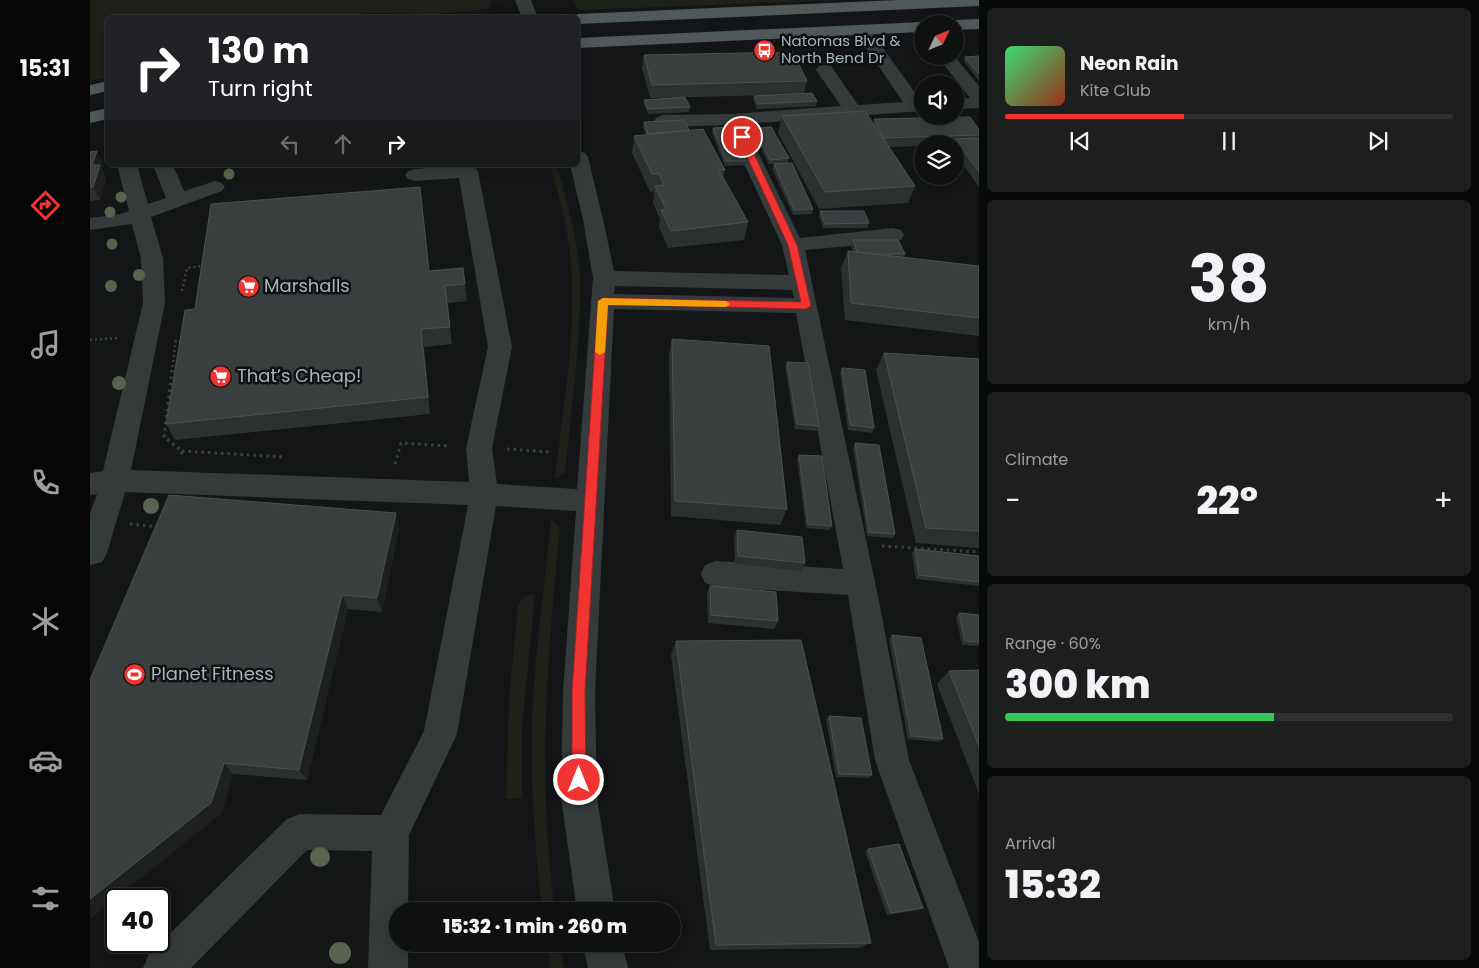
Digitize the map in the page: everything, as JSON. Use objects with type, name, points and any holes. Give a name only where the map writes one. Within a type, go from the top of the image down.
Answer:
[{"type":"main road","points":[[580,20],[979,1]]},
{"type":"main road","points":[[964,25],[979,24]]},
{"type":"main road","points":[[580,43],[914,27]]},
{"type":"main road","points":[[90,90],[105,87]]},
{"type":"main road","points":[[90,118],[105,114]]},
{"type":"street","points":[[523,0],[529,15]]},
{"type":"street","points":[[862,30],[914,100]]},
{"type":"street","points":[[952,65],[979,97]]},
{"type":"street","points":[[826,70],[853,111]]},
{"type":"street","points":[[964,104],[979,103]]},
{"type":"street","points":[[663,121],[734,119],[914,107]]},
{"type":"street","points":[[734,119],[793,245],[860,583],[892,760],[968,968]]},
{"type":"street","points":[[580,165],[593,219],[604,290],[579,692],[579,788],[595,902]]},
{"type":"street","points":[[91,555],[102,482],[154,303],[152,258],[142,214],[128,167]]},
{"type":"street","points":[[164,167],[177,200]]},
{"type":"street","points":[[388,968],[391,833],[440,734],[484,494],[479,448],[500,347],[468,171],[415,175]]},
{"type":"street","points":[[90,224],[124,220],[215,186]]},
{"type":"street","points":[[793,245],[893,235]]},
{"type":"street","points":[[604,290],[712,280],[804,294]]},
{"type":"street","points":[[712,280],[719,304]]},
{"type":"street","points":[[604,290],[719,304],[804,294]]},
{"type":"street","points":[[102,482],[484,494],[592,501]]},
{"type":"street","points":[[716,574],[860,583]]},
{"type":"street","points":[[163,968],[300,832],[391,833]]},
{"type":"street","points":[[605,952],[608,968]]},
{"type":"path","points":[[182,291],[187,268],[202,266],[204,257]]},
{"type":"path","points":[[177,330],[164,437],[182,452],[288,458]]},
{"type":"path","points":[[385,463],[395,464],[401,443],[551,452]]},
{"type":"path","points":[[181,484],[182,452]]},
{"type":"path","points":[[852,544],[979,552]]},
{"type":"shaded area","points":[[90,0],[512,0],[491,1],[489,9],[437,14],[105,15],[105,77],[90,81]]},
{"type":"shaded area","points":[[572,0],[841,0],[579,10]]},
{"type":"shaded area","points":[[551,167],[558,167],[575,236],[580,280],[577,352],[565,473],[555,479],[571,338],[572,309],[570,254],[562,209]]},
{"type":"shaded area","points":[[551,519],[560,527],[551,623],[545,766],[546,814],[554,902],[541,902],[537,863],[532,766],[532,717]]},
{"type":"shaded area","points":[[528,595],[535,595],[522,725],[522,798],[506,799],[509,699],[518,605]]},
{"type":"shaded area","points":[[548,952],[561,952],[564,968],[550,968]]},
{"type":"building","points":[[793,52],[807,81],[652,85],[644,55]]},
{"type":"building","points":[[979,56],[979,74],[965,57]]},
{"type":"building","points":[[812,93],[817,101],[758,104],[754,96]]},
{"type":"building","points":[[685,97],[690,107],[648,109],[644,100]]},
{"type":"building","points":[[865,111],[915,186],[825,192],[782,116]]},
{"type":"building","points":[[964,117],[970,117],[979,130],[979,135],[914,135],[914,137],[884,138],[874,119],[914,118],[914,125],[964,125]]},
{"type":"building","points":[[684,120],[689,130],[648,134],[644,122]]},
{"type":"building","points":[[731,127],[746,161],[726,161],[713,128]]},
{"type":"building","points":[[771,127],[789,158],[770,160],[754,128]]},
{"type":"building","points":[[703,129],[725,170],[719,170],[748,222],[671,231],[661,210],[666,209],[655,186],[664,185],[659,174],[652,174],[634,136]]},
{"type":"building","points":[[979,138],[979,172],[964,150],[964,139]]},
{"type":"building","points":[[97,151],[92,165],[100,165],[93,187],[90,187],[90,152]]},
{"type":"building","points":[[792,163],[813,209],[794,210],[774,164]]},
{"type":"building","points":[[420,187],[429,271],[463,268],[465,284],[445,286],[450,327],[421,329],[428,397],[166,424],[185,310],[195,309],[211,204]]},
{"type":"building","points":[[820,211],[864,211],[869,223],[825,224]]},
{"type":"building","points":[[853,240],[898,240],[905,254],[857,252]]},
{"type":"building","points":[[848,251],[979,266],[979,318],[851,303]]},
{"type":"building","points":[[672,339],[769,346],[787,509],[675,501]]},
{"type":"building","points":[[884,353],[979,359],[979,531],[926,528]]},
{"type":"building","points":[[787,362],[808,363],[819,426],[797,424]]},
{"type":"building","points":[[842,368],[865,370],[874,428],[850,425]]},
{"type":"building","points":[[855,443],[879,445],[895,534],[869,532]]},
{"type":"building","points":[[799,455],[822,456],[832,526],[808,524]]},
{"type":"building","points":[[169,495],[396,513],[377,598],[342,595],[299,770],[224,763],[211,803],[90,899],[90,680]]},
{"type":"building","points":[[737,530],[802,537],[805,563],[738,556]]},
{"type":"building","points":[[915,549],[979,556],[979,582],[919,575]]},
{"type":"building","points":[[710,586],[776,592],[778,621],[711,615]]},
{"type":"building","points":[[959,613],[979,615],[979,642],[965,641]]},
{"type":"building","points":[[892,635],[921,638],[943,739],[911,736]]},
{"type":"building","points":[[801,640],[871,943],[716,945],[676,641]]},
{"type":"building","points":[[979,670],[979,746],[949,671]]},
{"type":"building","points":[[829,716],[861,718],[872,775],[839,774]]},
{"type":"building","points":[[899,844],[923,908],[891,913],[868,849]]},
{"type":"slow traffic","points":[[600,352],[603,301],[726,304]]},
{"type":"place","name":"Natomas Blvd & North Bend Dr","points":[[765,50]]},
{"type":"place","name":"Marshalls","points":[[248,286]]},
{"type":"place","name":"That’s Cheap!","points":[[221,376]]},
{"type":"place","name":"Planet Fitness","points":[[135,674]]},
{"type":"route","points":[[579,780],[579,692],[603,301],[806,306],[793,245],[742,137]]}]
